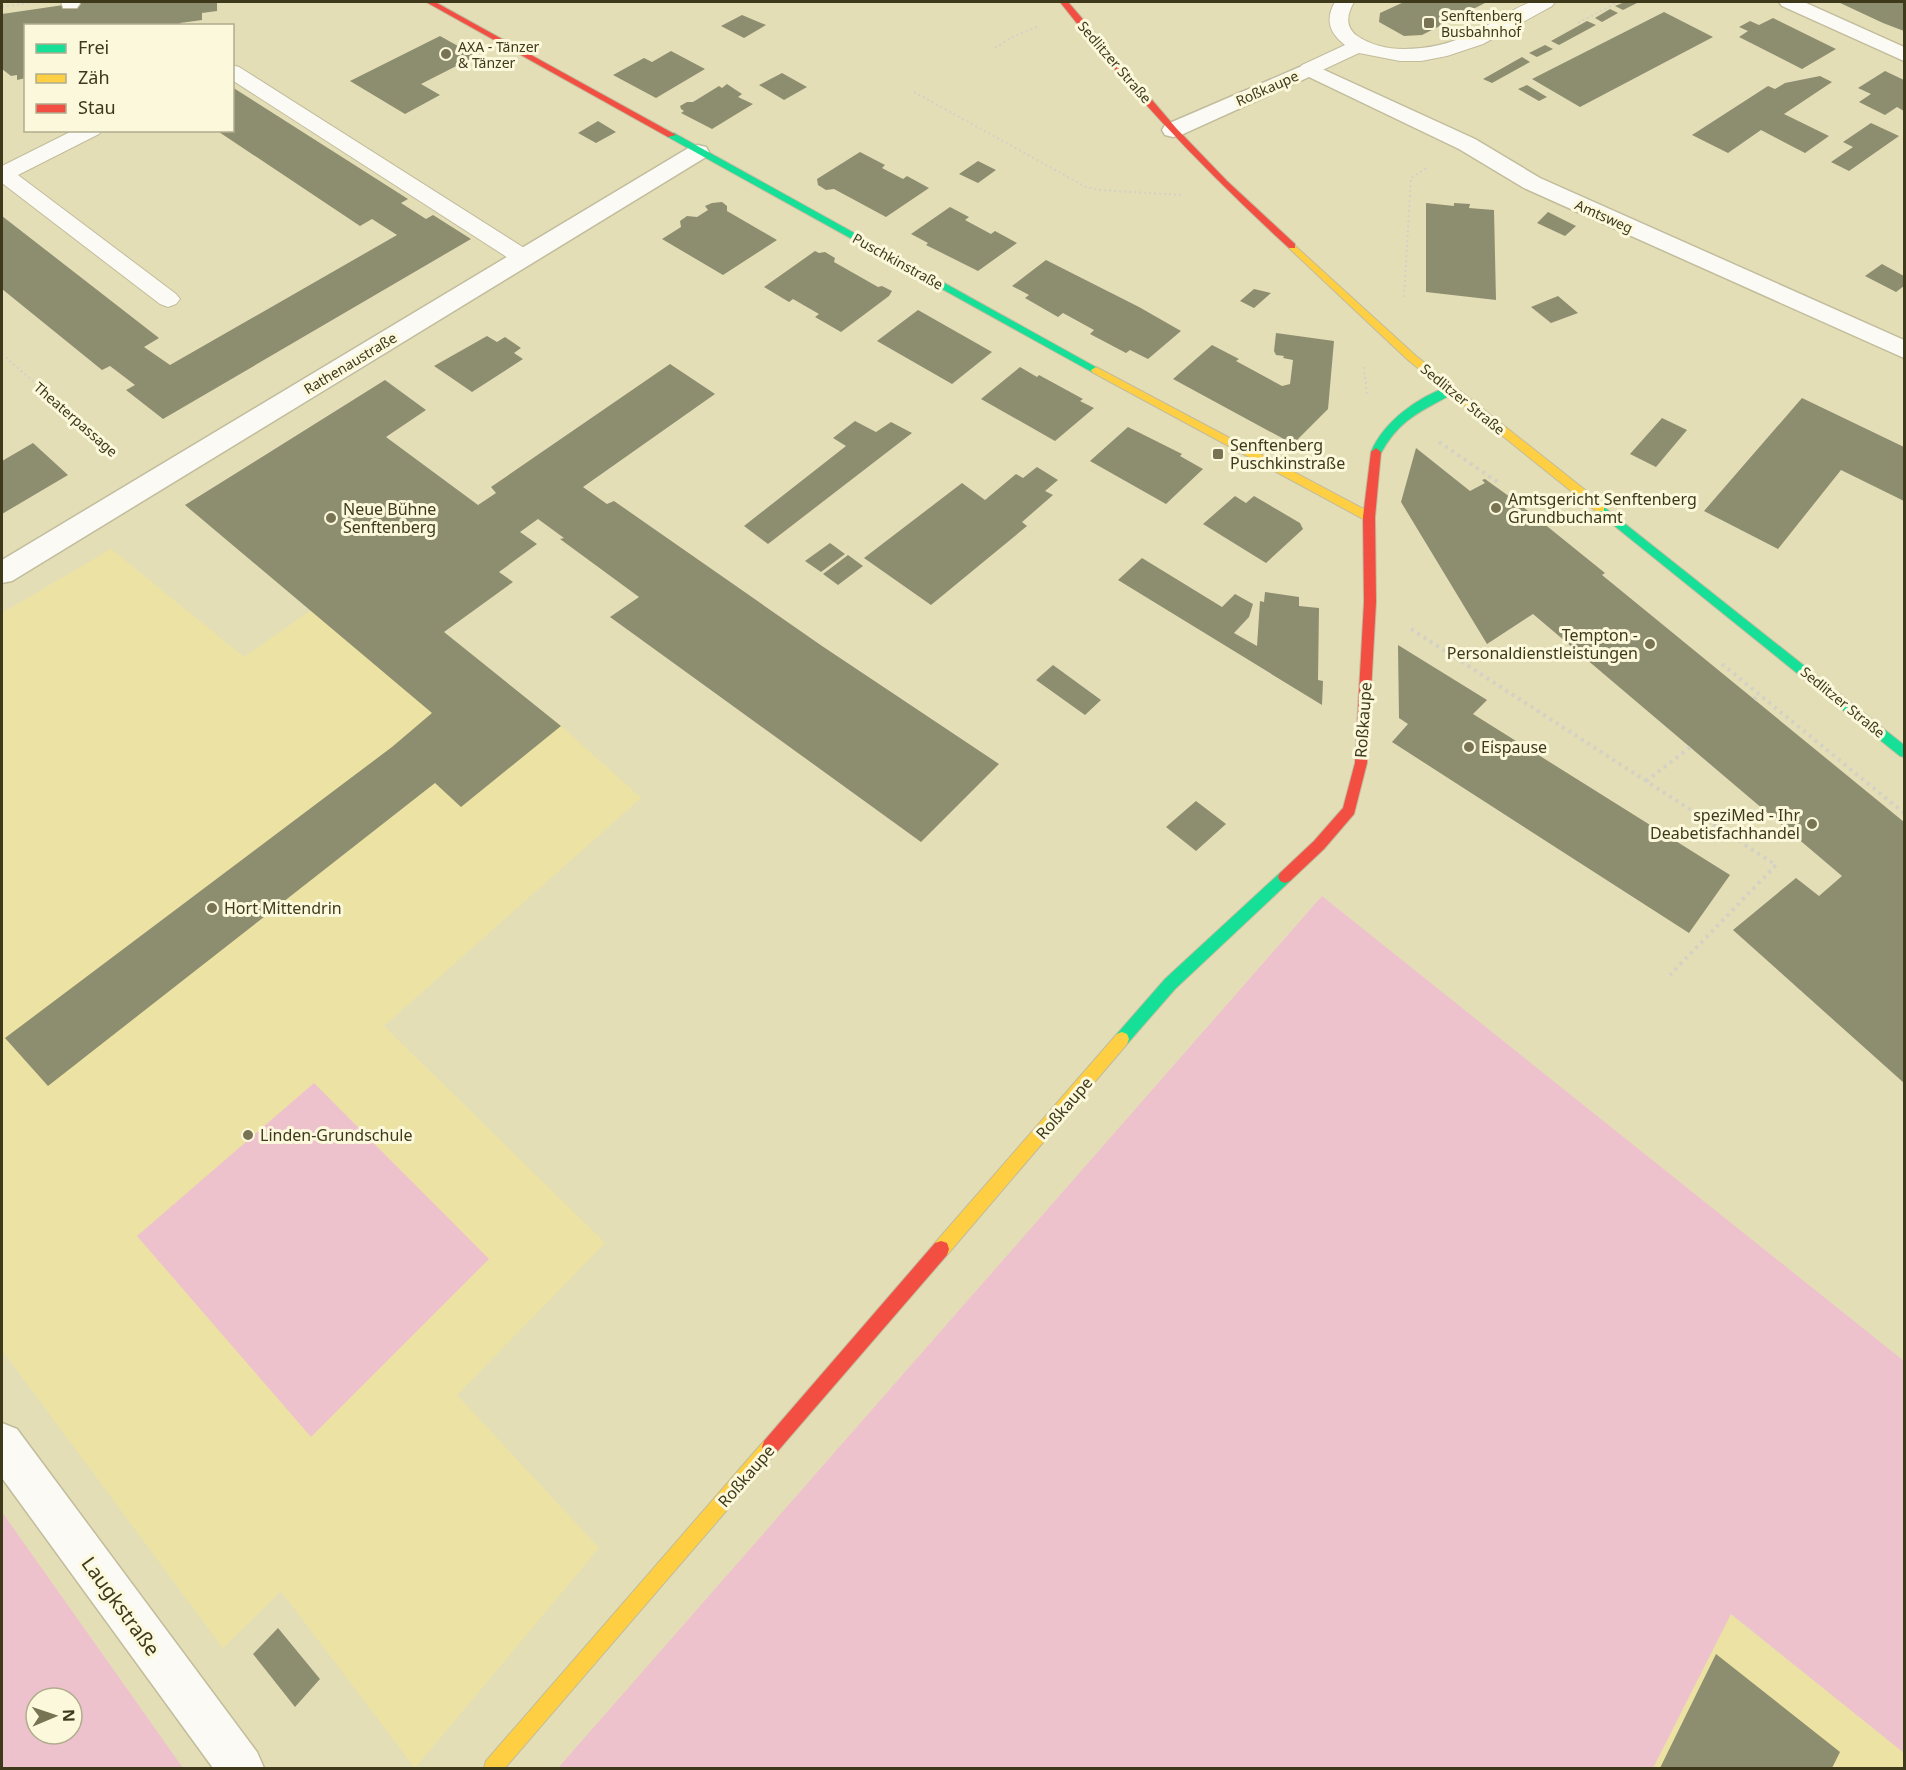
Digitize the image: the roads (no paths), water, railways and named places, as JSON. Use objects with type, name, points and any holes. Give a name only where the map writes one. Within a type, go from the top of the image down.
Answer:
[{"type":"street","name":"Puschkinstraße","points":[[430,2],[698,152],[1225,441],[1369,517]]},
{"type":"street","name":"Sedlitzer Straße","points":[[1064,2],[1173,130],[1224,183],[1412,358],[1905,752]]},
{"type":"street","points":[[1789,2],[1905,55]]},
{"type":"street","name":"Roßkaupe","points":[[1173,130],[1309,69]]},
{"type":"street","name":"Amtsweg","points":[[1309,69],[1467,144],[1532,183],[1905,350]]},
{"type":"street","name":"Rathenaustraße","points":[[2,573],[698,152]]},
{"type":"street","name":"Roßkaupe","points":[[493,1768],[1170,984],[1319,844],[1349,810],[1361,763],[1370,602],[1369,517],[1374,457],[1379,442],[1387,431],[1402,418],[1450,390]]},
{"type":"street","name":"Laugkstraße","points":[[2,1444],[241,1768]]},
{"type":"lane","points":[[1344,2],[1337,14],[1338,25],[1347,38],[1373,52],[1411,55],[1446,52],[1462,47],[1545,2]]},
{"type":"lane","name":"Roßkaupe","points":[[1309,69],[1360,45]]},
{"type":"lane","points":[[234,72],[524,258]]},
{"type":"lane","points":[[88,132],[3,174],[168,299]]},
{"type":"place","name":"Senftenberg Busbahnhof","points":[[1429,23]]},
{"type":"place","name":"AXA - Tänzer & Tänzer","points":[[446,54]]},
{"type":"place","name":"Senftenberg Puschkinstraße","points":[[1218,454]]},
{"type":"place","name":"Amtsgericht Senftenberg Grundbuchamt","points":[[1496,508]]},
{"type":"place","name":"Neue Bühne Senftenberg","points":[[331,518]]},
{"type":"place","name":"Tempton - Personaldienstleistungen","points":[[1650,644]]},
{"type":"place","name":"Eispause","points":[[1469,747]]},
{"type":"place","name":"speziMed - Ihr Deabetisfachhandel","points":[[1812,824]]},
{"type":"place","name":"Hort Mittendrin","points":[[212,908]]},
{"type":"place","name":"Linden-Grundschule","points":[[248,1135]]}]
